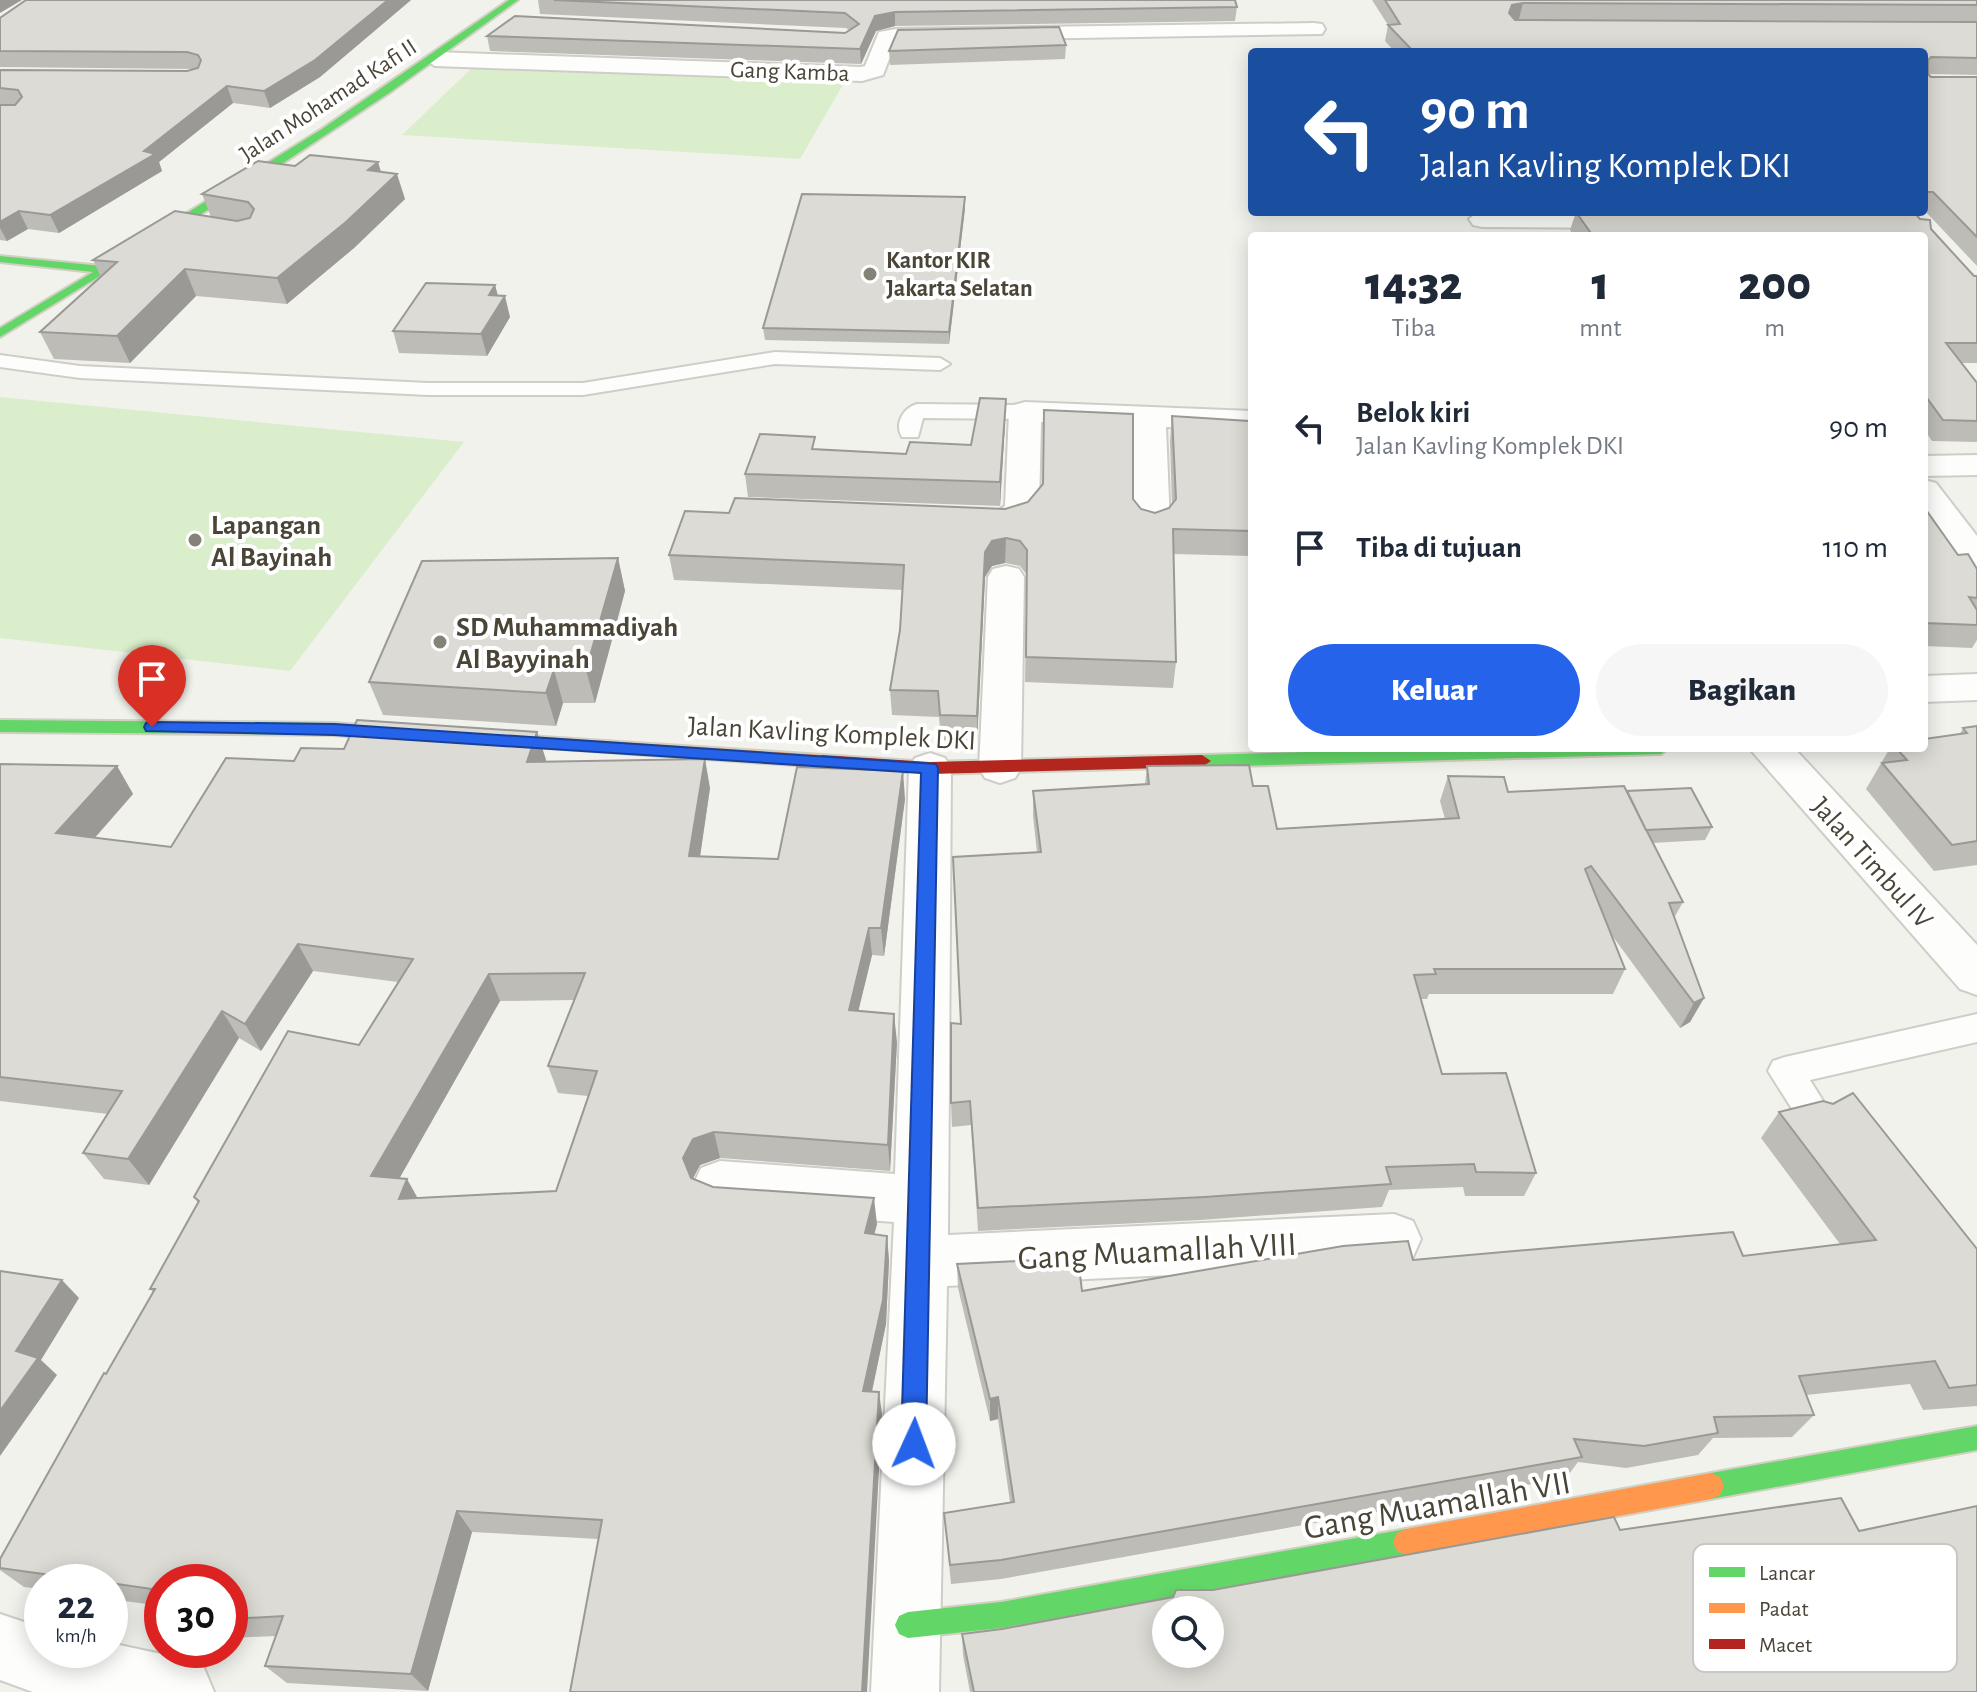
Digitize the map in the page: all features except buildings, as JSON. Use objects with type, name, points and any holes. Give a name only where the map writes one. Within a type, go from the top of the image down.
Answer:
[{"type":"street","name":"Gang Kamba","points":[[435,59],[862,74],[875,70],[887,37],[896,35],[1319,35],[1301,10]]},
{"type":"street","points":[[485,20],[513,11]]},
{"type":"street","name":"Jalan Mohamad Kafi II","points":[[0,333],[96,269],[179,225],[435,59],[485,20]]},
{"type":"street","points":[[1484,222],[1653,220]]},
{"type":"street","points":[[179,225],[220,232]]},
{"type":"street","points":[[0,259],[96,269]]},
{"type":"street","points":[[940,518],[996,520],[1015,517],[1022,509],[1025,412],[1248,421]]},
{"type":"street","points":[[1150,416],[1152,524]]},
{"type":"street","points":[[1928,466],[1977,465]]},
{"type":"street","points":[[1928,495],[1977,560]]},
{"type":"street","points":[[1000,768],[1006,577]]},
{"type":"street","points":[[1928,689],[1977,687]]},
{"type":"street","points":[[0,726],[334,729],[428,735]]},
{"type":"street","name":"Jalan Kavling Komplek DKI","points":[[460,738],[930,768],[1529,752]]},
{"type":"street","name":"Jalan Timbul IV","points":[[1774,752],[1977,976]]},
{"type":"street","points":[[905,1692],[922,1200],[930,768]]},
{"type":"street","points":[[720,1185],[922,1200]]},
{"type":"street","name":"Gang Muamallah VIII","points":[[920,1262],[1394,1239]]},
{"type":"street","name":"Gang Muamallah VII","points":[[908,1625],[1001,1615],[1977,1438]]},
{"type":"street","points":[[0,1647],[29,1658],[180,1692]]},
{"type":"lane","points":[[0,361],[80,372],[428,389],[583,389],[775,358],[940,364]]},
{"type":"lane","points":[[910,432],[911,418],[917,411],[1025,412]]},
{"type":"lane","points":[[1813,1112],[1785,1071],[1977,1028]]},
{"type":"green space","points":[[478,62],[844,83],[800,159],[402,135]]},
{"type":"green space","name":"Lapangan Al Bayinah","points":[[0,397],[464,442],[290,671],[0,638]]},
{"type":"traffic: fast","points":[[0,333],[325,131],[514,0]]},
{"type":"traffic: fast","points":[[0,259],[104,270]]},
{"type":"traffic: fast","points":[[0,726],[334,729],[413,735]]},
{"type":"traffic: fast","points":[[1202,761],[1520,752]]},
{"type":"traffic: fast","points":[[1711,1486],[1977,1438]]},
{"type":"traffic: fast","points":[[908,1625],[1001,1615],[1406,1542]]},
{"type":"traffic: slow","points":[[482,739],[822,761]]},
{"type":"traffic: slow","points":[[1406,1542],[1711,1486]]},
{"type":"traffic: jam","points":[[822,761],[930,768],[1202,761]]},
{"type":"place","name":"Kantor KIR Jakarta Selatan","points":[[870,274]]},
{"type":"place","name":"Lapangan Al Bayinah","points":[[195,540]]},
{"type":"place","name":"SD Muhammadiyah Al Bayyinah","points":[[440,642]]},
{"type":"route","points":[[152,727],[334,729],[930,768],[914,1444]]}]
